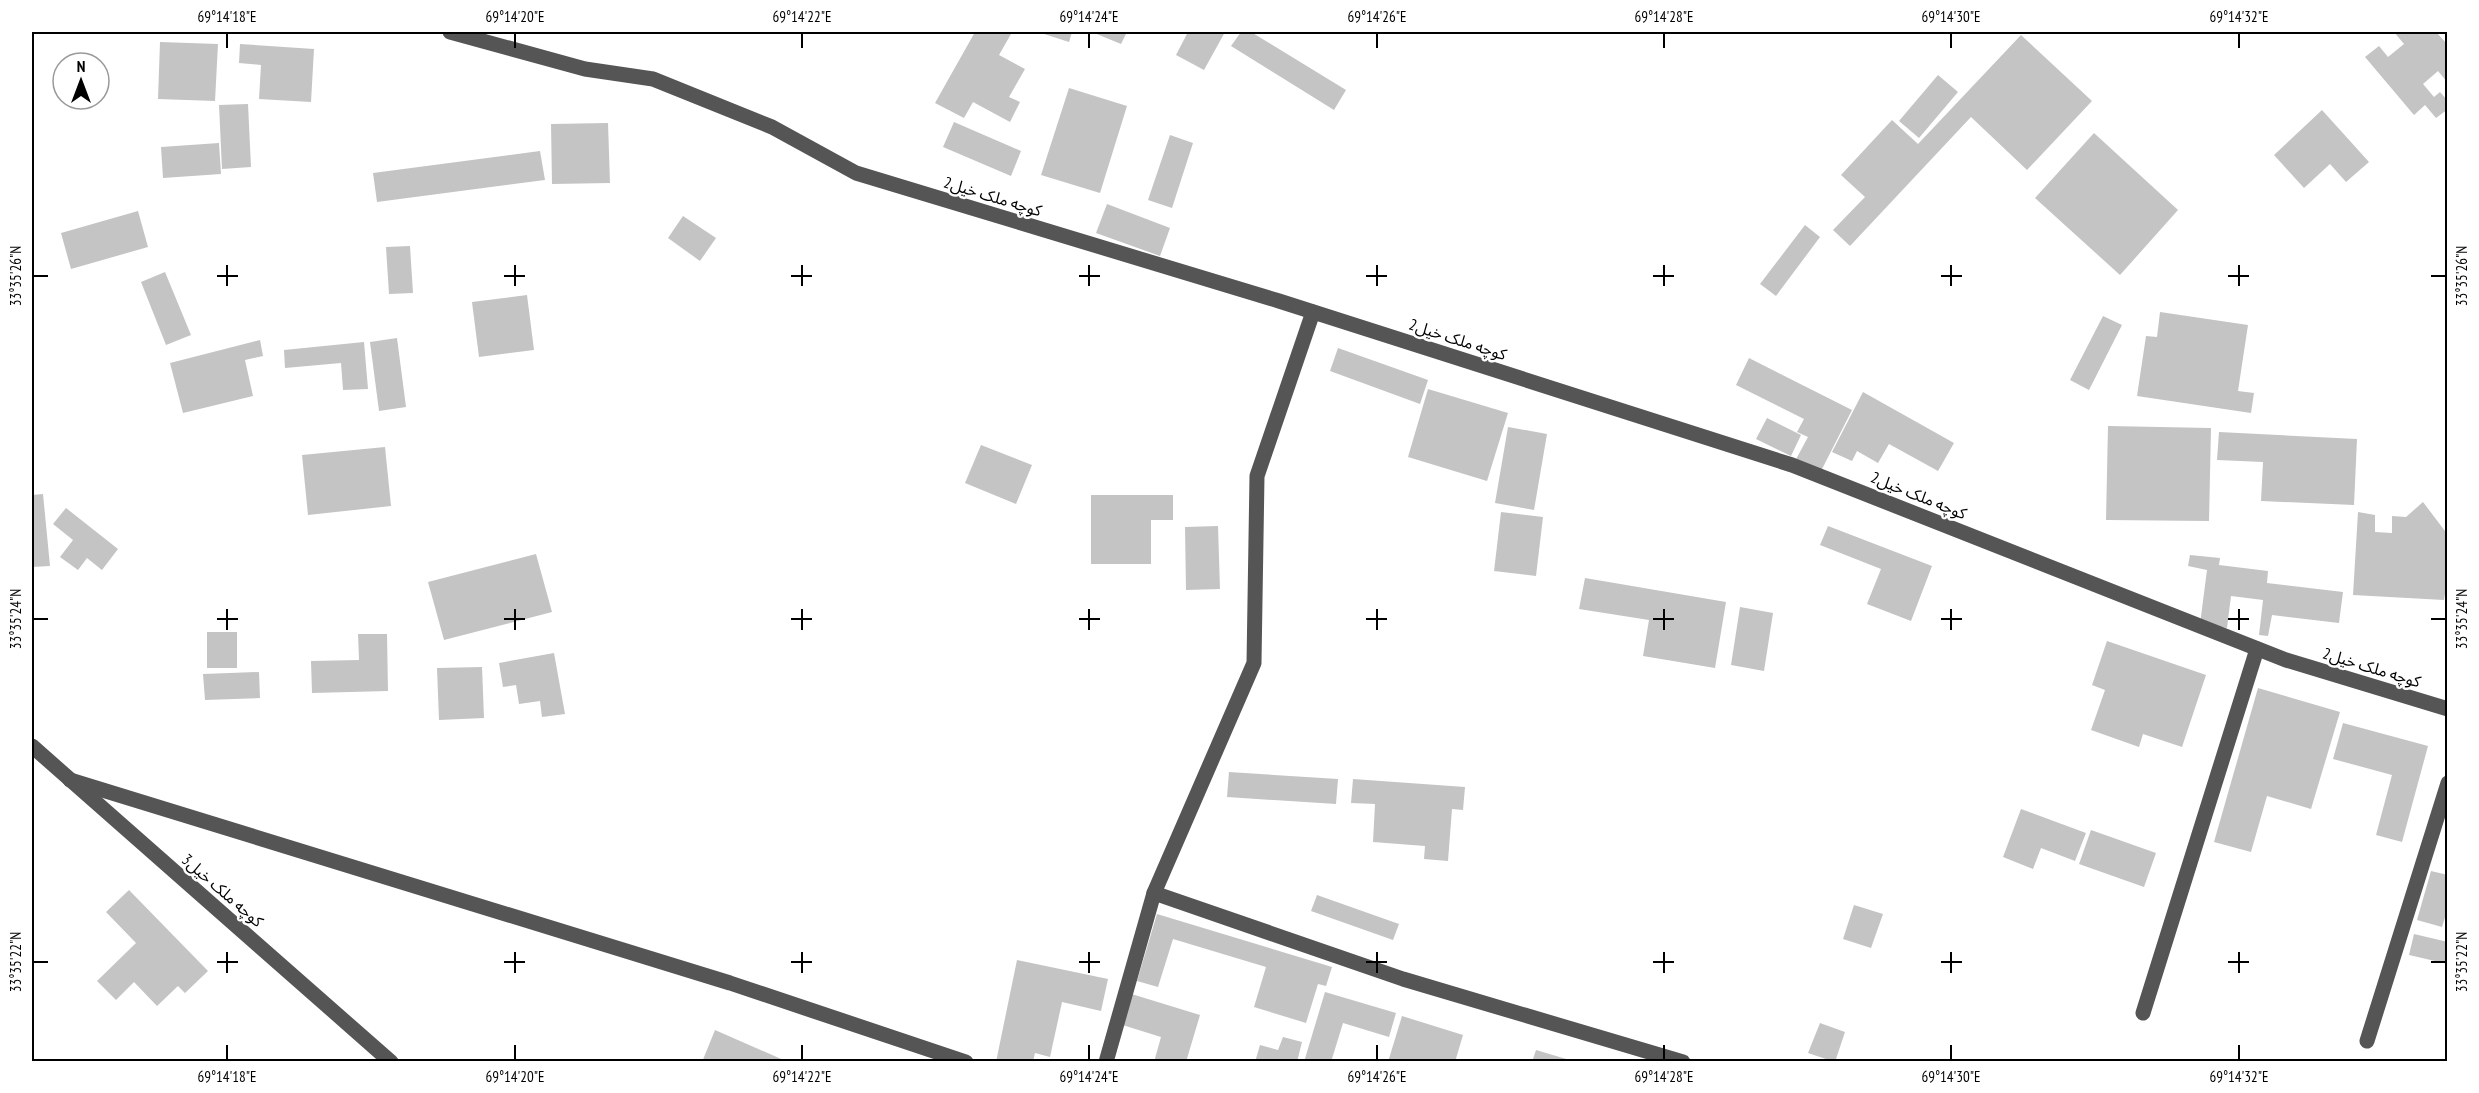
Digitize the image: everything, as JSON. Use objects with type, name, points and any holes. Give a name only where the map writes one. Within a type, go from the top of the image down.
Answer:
[{"type":"street","name":"کوچه ملک خیل2","points":[[450,32],[585,69],[653,79],[772,127],[856,173],[1313,312],[1792,465],[2286,660],[2448,709]]},
{"type":"street","points":[[1106,1062],[1154,893],[1254,663],[1257,476],[1313,312]]},
{"type":"street","points":[[2143,1013],[2257,649]]},
{"type":"street","name":"کوچه ملک خیل3","points":[[32,746],[391,1062]]},
{"type":"street","points":[[70,780],[719,980],[966,1062]]},
{"type":"street","points":[[2367,1041],[2448,783]]},
{"type":"street","points":[[1154,893],[1403,979],[1683,1062]]},
{"type":"building","points":[[975,32],[1011,34],[999,55],[1025,69],[1009,97],[1020,102],[1010,122],[973,102],[964,118],[935,103]]},
{"type":"building","points":[[1038,32],[1072,32],[1069,42]]},
{"type":"building","points":[[1092,32],[1127,32],[1121,44]]},
{"type":"building","points":[[1188,32],[1225,32],[1204,70],[1176,55]]},
{"type":"building","points":[[1241,32],[1251,32],[1346,90],[1334,110],[1231,46]]},
{"type":"building","points":[[2394,32],[2436,32],[2448,45],[2448,83],[2438,71],[2423,84],[2434,97],[2440,92],[2448,101],[2448,109],[2436,118],[2425,105],[2414,115],[2365,57],[2379,46],[2388,57],[2404,44]]},
{"type":"building","points":[[2021,35],[2092,101],[2027,170],[1971,117],[1850,246],[1833,230],[1865,197],[1841,175],[1892,120],[1918,144]]},
{"type":"building","points":[[160,42],[218,44],[215,101],[158,99]]},
{"type":"building","points":[[240,44],[314,49],[311,102],[259,99],[261,65],[239,63]]},
{"type":"building","points":[[1938,75],[1958,92],[1919,138],[1899,121]]},
{"type":"building","points":[[1069,88],[1127,106],[1100,193],[1041,175]]},
{"type":"building","points":[[248,104],[251,167],[222,169],[219,105]]},
{"type":"building","points":[[2322,110],[2369,162],[2346,182],[2330,164],[2304,188],[2274,155]]},
{"type":"building","points":[[954,122],[1021,151],[1011,176],[943,147]]},
{"type":"building","points":[[608,123],[610,183],[552,184],[551,124]]},
{"type":"building","points":[[2094,133],[2178,210],[2120,275],[2035,198]]},
{"type":"building","points":[[1170,135],[1193,143],[1172,208],[1148,200]]},
{"type":"building","points":[[219,143],[221,174],[163,178],[161,147]]},
{"type":"building","points":[[540,151],[545,180],[377,202],[373,173]]},
{"type":"building","points":[[1107,204],[1170,228],[1160,256],[1096,233]]},
{"type":"building","points":[[138,211],[148,247],[71,269],[61,233]]},
{"type":"building","points":[[683,216],[716,238],[700,261],[668,238]]},
{"type":"building","points":[[1805,225],[1820,237],[1776,296],[1760,284]]},
{"type":"building","points":[[410,246],[413,293],[389,294],[386,247]]},
{"type":"building","points":[[165,272],[191,335],[166,345],[141,282]]},
{"type":"building","points":[[527,295],[534,350],[479,357],[472,302]]},
{"type":"building","points":[[2160,312],[2248,325],[2238,391],[2254,393],[2251,413],[2137,396],[2146,336],[2157,337]]},
{"type":"building","points":[[2103,316],[2122,325],[2089,390],[2070,380]]},
{"type":"building","points":[[397,338],[406,407],[379,411],[370,342]]},
{"type":"building","points":[[260,340],[263,356],[245,360],[253,396],[183,413],[170,363]]},
{"type":"building","points":[[364,342],[368,389],[343,390],[341,363],[285,368],[284,350]]},
{"type":"building","points":[[1338,348],[1428,380],[1420,404],[1330,371]]},
{"type":"building","points":[[1749,358],[1852,410],[1820,473],[1795,461],[1808,437],[1797,432],[1804,419],[1736,385]]},
{"type":"building","points":[[1428,389],[1508,413],[1487,481],[1408,457]]},
{"type":"building","points":[[1863,392],[1954,443],[1938,471],[1889,444],[1878,463],[1857,451],[1852,461],[1832,452]]},
{"type":"building","points":[[1767,418],[1801,435],[1791,456],[1756,439]]},
{"type":"building","points":[[2108,426],[2211,428],[2209,521],[2106,520]]},
{"type":"building","points":[[1508,427],[1547,434],[1534,510],[1495,503]]},
{"type":"building","points":[[2219,432],[2357,439],[2354,505],[2261,501],[2263,462],[2217,460]]},
{"type":"building","points":[[981,445],[1032,465],[1016,504],[965,483]]},
{"type":"building","points":[[385,447],[391,506],[308,515],[302,455]]},
{"type":"building","points":[[43,494],[50,566],[32,567],[32,495]]},
{"type":"building","points":[[1091,495],[1173,495],[1173,520],[1151,520],[1151,564],[1091,564]]},
{"type":"building","points":[[2423,502],[2448,535],[2448,575],[2444,600],[2353,595],[2358,512],[2375,515],[2375,532],[2392,533],[2392,516],[2406,517]]},
{"type":"building","points":[[66,508],[118,549],[102,570],[87,558],[78,570],[60,557],[73,540],[53,524]]},
{"type":"building","points":[[1501,512],[1543,517],[1536,576],[1494,571]]},
{"type":"building","points":[[1218,526],[1220,589],[1186,590],[1185,527]]},
{"type":"building","points":[[1828,526],[1932,566],[1911,621],[1867,604],[1881,569],[1820,545]]},
{"type":"building","points":[[536,554],[552,612],[444,640],[428,582]]},
{"type":"building","points":[[2190,555],[2220,558],[2219,565],[2268,571],[2267,583],[2343,592],[2339,623],[2272,615],[2268,636],[2259,635],[2263,600],[2231,596],[2227,628],[2200,624],[2207,570],[2188,566]]},
{"type":"building","points":[[1585,578],[1726,602],[1715,668],[1643,656],[1649,620],[1579,609]]},
{"type":"building","points":[[1740,607],[1773,613],[1764,671],[1731,665]]},
{"type":"building","points":[[207,632],[237,632],[237,668],[207,668]]},
{"type":"building","points":[[358,634],[387,634],[388,691],[312,693],[311,661],[359,660]]},
{"type":"building","points":[[2107,641],[2206,675],[2182,747],[2143,734],[2139,747],[2091,730],[2105,690],[2092,685]]},
{"type":"building","points":[[554,653],[565,714],[542,717],[540,701],[519,704],[516,685],[503,687],[499,663]]},
{"type":"building","points":[[482,667],[484,718],[439,720],[437,668]]},
{"type":"building","points":[[259,672],[260,698],[205,700],[203,674]]},
{"type":"building","points":[[2258,688],[2340,712],[2311,809],[2267,796],[2251,852],[2214,842]]},
{"type":"building","points":[[2343,723],[2428,746],[2402,842],[2376,835],[2392,775],[2333,759]]},
{"type":"building","points":[[1229,772],[1338,779],[1336,804],[1227,797]]},
{"type":"building","points":[[1353,779],[1465,787],[1463,810],[1452,809],[1448,861],[1424,859],[1425,846],[1373,842],[1375,804],[1351,803]]},
{"type":"building","points":[[2021,809],[2086,833],[2075,861],[2041,848],[2033,869],[2003,857]]},
{"type":"building","points":[[2091,830],[2156,853],[2144,887],[2079,864]]},
{"type":"building","points":[[2431,871],[2448,875],[2448,908],[2442,927],[2417,920]]},
{"type":"building","points":[[129,890],[208,971],[185,993],[178,986],[157,1006],[134,982],[116,1000],[97,981],[136,943],[106,912]]},
{"type":"building","points":[[1317,895],[1399,924],[1393,940],[1311,911]]},
{"type":"building","points":[[1854,905],[1883,914],[1871,948],[1843,939]]},
{"type":"building","points":[[1157,914],[1332,967],[1326,986],[1318,984],[1306,1023],[1254,1007],[1266,967],[1173,939],[1158,987],[1137,981]]},
{"type":"building","points":[[2414,934],[2448,942],[2448,964],[2409,955]]},
{"type":"building","points":[[1017,960],[1108,979],[1101,1011],[1062,1002],[1050,1057],[1035,1053],[1033,1062],[996,1062]]},
{"type":"building","points":[[1125,992],[1200,1015],[1186,1062],[1154,1062],[1161,1037],[1116,1023]]},
{"type":"building","points":[[1325,992],[1396,1013],[1389,1037],[1343,1023],[1331,1062],[1304,1062]]},
{"type":"building","points":[[1402,1016],[1463,1035],[1455,1062],[1388,1062]]},
{"type":"building","points":[[1820,1023],[1845,1032],[1835,1062],[1808,1053]]},
{"type":"building","points":[[715,1030],[788,1062],[702,1062]]},
{"type":"building","points":[[1283,1037],[1302,1042],[1297,1062],[1255,1062],[1260,1045],[1278,1050]]},
{"type":"building","points":[[1536,1050],[1573,1061],[1573,1062],[1532,1062]]}]
